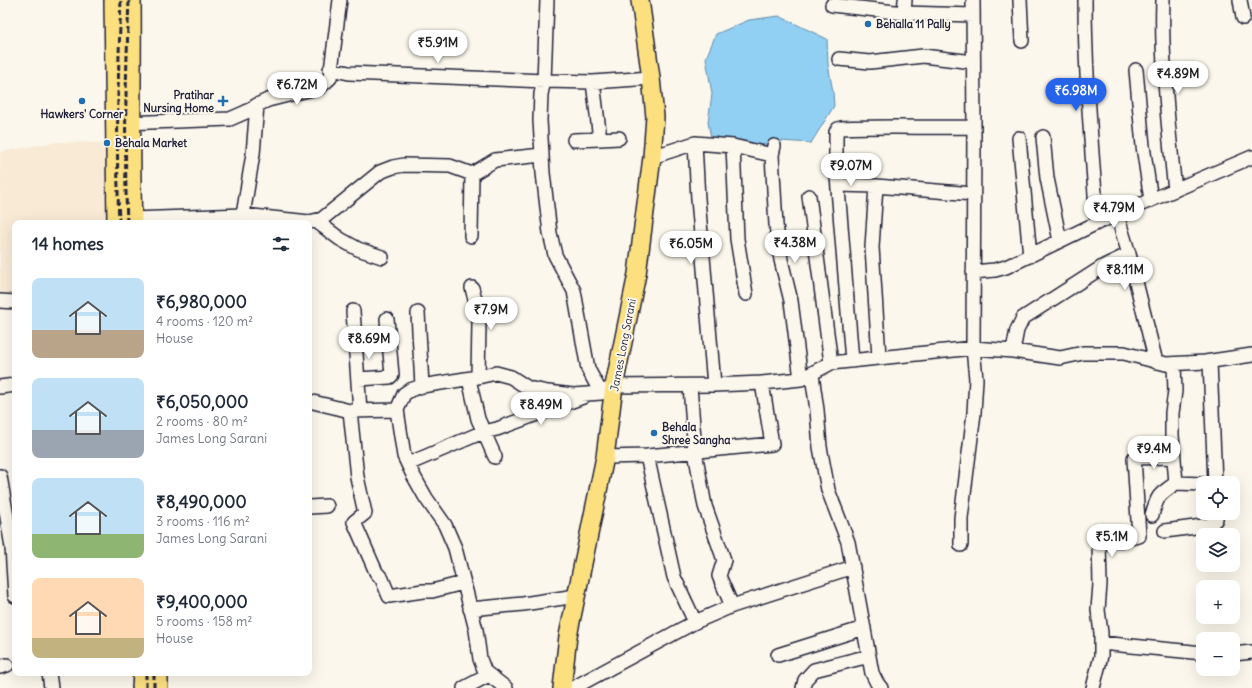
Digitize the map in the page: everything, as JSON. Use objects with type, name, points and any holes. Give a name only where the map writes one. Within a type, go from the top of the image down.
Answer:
[{"type":"highway","points":[[114,0],[123,123],[127,220]]},
{"type":"highway","points":[[123,123],[132,87],[130,0]]},
{"type":"highway","points":[[142,688],[143,676]]},
{"type":"highway","points":[[158,676],[158,688]]},
{"type":"main road","name":"James Long Sarani","points":[[562,688],[568,636],[605,457],[603,391],[637,274],[652,157],[655,117],[640,0]]},
{"type":"street","points":[[123,123],[230,119],[268,100],[320,87],[330,78],[340,0]]},
{"type":"street","points":[[547,0],[544,81],[541,94],[540,120],[548,215],[555,255],[574,291],[587,364],[603,391]]},
{"type":"street","points":[[904,0],[904,13]]},
{"type":"street","points":[[960,545],[961,518],[976,386],[973,348],[973,0]]},
{"type":"street","points":[[1020,0],[1022,41]]},
{"type":"street","points":[[1085,0],[1085,44],[1088,108],[1097,223]]},
{"type":"street","points":[[1163,0],[1162,15],[1164,70],[1168,130],[1175,190]]},
{"type":"street","points":[[1240,0],[1243,18]]},
{"type":"street","points":[[832,5],[904,13],[973,15]]},
{"type":"street","points":[[839,59],[870,62],[923,56],[973,62]]},
{"type":"street","points":[[330,69],[350,73],[544,81],[593,82],[651,78]]},
{"type":"street","points":[[1136,70],[1143,146],[1151,200]]},
{"type":"street","points":[[593,82],[600,139]]},
{"type":"street","points":[[243,215],[253,154],[257,106]]},
{"type":"street","points":[[852,361],[836,164],[835,136],[838,129],[868,127],[974,127]]},
{"type":"street","points":[[1044,137],[1047,178],[1060,241]]},
{"type":"street","points":[[574,140],[619,138]]},
{"type":"street","points":[[1019,138],[1030,256]]},
{"type":"street","points":[[652,157],[695,143],[773,150],[776,225],[781,260],[791,301],[806,377],[817,410],[820,447],[828,490],[848,542],[872,673],[881,688]]},
{"type":"street","points":[[695,143],[698,199],[714,385]]},
{"type":"street","points":[[733,146],[737,239],[746,294]]},
{"type":"street","points":[[472,174],[495,160],[542,156]]},
{"type":"street","points":[[973,272],[1001,269],[1097,223],[1252,156]]},
{"type":"street","points":[[312,222],[322,219],[380,172],[393,167],[404,165],[450,166],[472,174]]},
{"type":"street","points":[[471,236],[472,174]]},
{"type":"street","points":[[838,186],[876,186],[974,194]]},
{"type":"street","points":[[876,186],[872,247],[879,358]]},
{"type":"street","points":[[809,196],[832,363]]},
{"type":"street","points":[[175,220],[243,215],[257,220]]},
{"type":"street","points":[[1117,215],[1129,254],[1156,362]]},
{"type":"street","points":[[316,221],[340,239],[358,249],[382,257]]},
{"type":"street","points":[[1013,351],[1017,330],[1023,318],[1104,266],[1129,254]]},
{"type":"street","points":[[472,288],[478,311],[479,323],[474,378],[475,408],[483,432],[495,457]]},
{"type":"street","points":[[0,301],[12,302]]},
{"type":"street","points":[[353,311],[358,379],[355,411],[357,477],[365,513],[354,522],[376,572],[382,579],[389,596],[432,591],[463,583]]},
{"type":"street","points":[[418,313],[422,386]]},
{"type":"street","points":[[358,379],[390,377],[392,375],[387,319]]},
{"type":"street","points":[[506,688],[485,672],[480,659],[476,630],[463,583],[456,548],[445,525],[426,498],[404,456],[398,410],[404,394],[422,386],[474,378],[496,372],[511,377],[528,388],[573,395],[603,391],[762,383],[806,377],[832,363],[973,348],[1013,351],[1060,358],[1083,354],[1124,353],[1166,364],[1210,362],[1252,355]]},
{"type":"street","points":[[1210,362],[1215,476]]},
{"type":"street","points":[[1174,364],[1175,391],[1172,413],[1176,483]]},
{"type":"street","points":[[605,457],[647,456],[772,444],[762,383]]},
{"type":"street","points":[[0,387],[12,385]]},
{"type":"street","points":[[690,386],[695,452],[705,506],[724,560],[719,576],[732,606]]},
{"type":"street","points":[[408,464],[483,432],[497,429],[603,391]]},
{"type":"street","points":[[312,402],[355,411],[398,410]]},
{"type":"street","points":[[647,456],[674,577],[695,622]]},
{"type":"street","points":[[1093,688],[1101,656],[1098,610],[1100,584],[1099,543],[1101,540],[1106,539],[1121,540],[1139,536],[1134,458],[1174,457]]},
{"type":"street","points":[[0,476],[12,547]]},
{"type":"street","points":[[1152,515],[1156,500],[1160,494],[1176,483],[1196,484]]},
{"type":"street","points":[[312,507],[327,506]]},
{"type":"street","points":[[1165,531],[1210,525],[1215,520]]},
{"type":"street","points":[[573,688],[695,622],[732,606],[853,567]]},
{"type":"street","points":[[470,609],[523,604],[576,596]]},
{"type":"street","points":[[778,654],[864,628]]},
{"type":"street","points":[[1101,643],[1196,652]]},
{"type":"street","points":[[1240,653],[1252,652]]},
{"type":"street","points":[[803,688],[805,680],[814,670],[870,656]]},
{"type":"street","points":[[464,688],[489,675]]},
{"type":"street","points":[[49,676],[51,688]]},
{"type":"shaded area","points":[[56,142],[107,143],[110,220],[12,220],[12,296],[0,296],[0,152]]},
{"type":"water","points":[[779,16],[827,39],[828,64],[834,106],[811,143],[780,141],[756,146],[712,143],[708,122],[712,94],[706,58],[716,34],[749,20]]},
{"type":"railway","points":[[119,220],[118,112],[121,0]]},
{"type":"railway","points":[[127,220],[126,112],[129,0]]},
{"type":"railway","points":[[146,676],[146,688]]},
{"type":"railway","points":[[154,676],[154,688]]},
{"type":"place","name":"Behalla 11 Pally","points":[[868,24]]},
{"type":"place","name":"Hawkers' Corner","points":[[82,101]]},
{"type":"place","name":"Pratihar Nursing Home","points":[[223,101]]},
{"type":"place","name":"Behala Market","points":[[107,143]]},
{"type":"place","name":"Behala Shree Sangha","points":[[654,433]]}]
